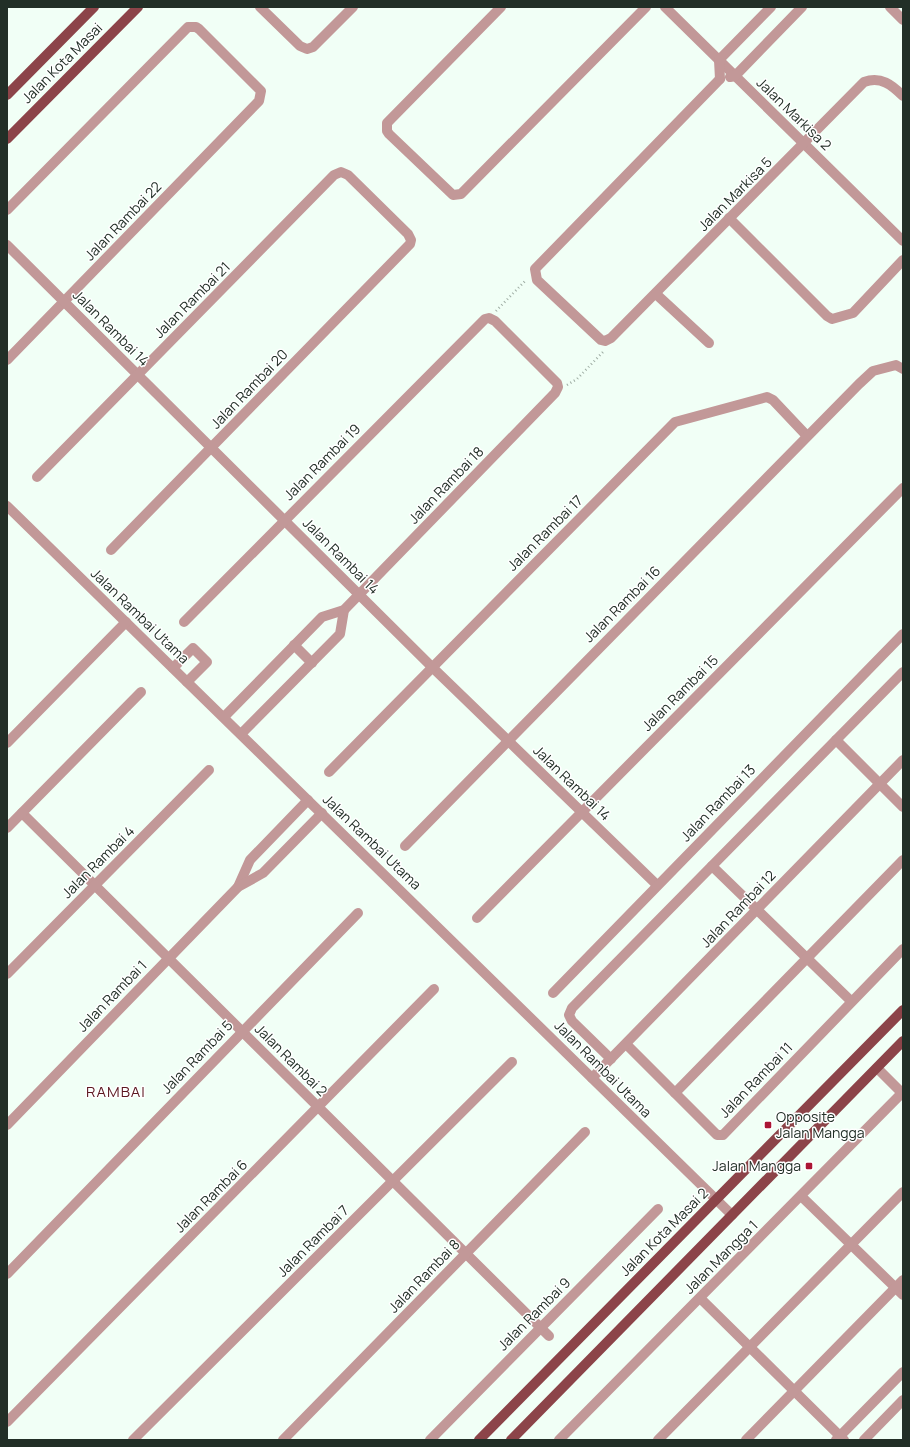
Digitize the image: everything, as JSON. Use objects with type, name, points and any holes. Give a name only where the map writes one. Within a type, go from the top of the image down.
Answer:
[{"type":"main road","name":"Jalan Kota Masai","points":[[7,95],[94,7]]},
{"type":"main road","name":"Jalan Kota Masai","points":[[7,139],[138,7]]},
{"type":"main road","name":"Jalan Kota Masai 2","points":[[479,1440],[903,1010]]},
{"type":"main road","points":[[511,1440],[903,1041]]},
{"type":"street","points":[[260,7],[300,46],[307,49],[313,47],[353,7]]},
{"type":"street","points":[[501,7],[388,122],[386,127],[389,134],[450,193],[456,196],[462,194],[646,7]]},
{"type":"street","name":"Jalan Markisa 2","points":[[665,7],[903,241]]},
{"type":"street","points":[[771,7],[719,60],[720,79],[735,76],[802,7]]},
{"type":"street","points":[[890,7],[903,20]]},
{"type":"street","name":"Jalan Rambai 22","points":[[7,210],[186,29],[192,26],[199,29],[259,88],[261,95],[259,101],[7,360]]},
{"type":"street","name":"Jalan Markisa 5","points":[[720,79],[535,269],[538,280],[598,338],[605,341],[615,335],[729,218],[805,144],[862,84],[866,81],[878,80],[890,83],[903,96]]},
{"type":"street","name":"Jalan Rambai 21","points":[[38,477],[333,176],[341,172],[348,175],[408,234],[410,240],[406,249]]},
{"type":"street","points":[[729,218],[823,312],[832,319],[851,314],[903,260]]},
{"type":"street","name":"Jalan Rambai 14","points":[[7,245],[432,667],[657,885]]},
{"type":"street","name":"Jalan Rambai 20","points":[[112,550],[406,249]]},
{"type":"street","points":[[656,294],[709,343]]},
{"type":"street","name":"Jalan Rambai 19","points":[[184,622],[481,323],[489,318],[495,321],[555,380],[558,387],[554,395]]},
{"type":"street","name":"Jalan Rambai 16","points":[[405,846],[507,740],[859,384],[875,370],[896,365],[903,369]]},
{"type":"street","name":"Jalan Rambai 18","points":[[344,610],[554,395]]},
{"type":"street","name":"Jalan Rambai 17","points":[[328,772],[677,420],[767,397],[773,400],[807,436]]},
{"type":"street","name":"Jalan Rambai 15","points":[[477,918],[903,488]]},
{"type":"street","name":"Jalan Rambai Utama","points":[[7,506],[732,1215]]},
{"type":"street","points":[[224,717],[322,617],[344,610],[340,634],[241,734]]},
{"type":"street","points":[[7,743],[126,622]]},
{"type":"street","name":"Jalan Rambai 13","points":[[553,993],[903,634]]},
{"type":"street","points":[[294,646],[312,663]]},
{"type":"street","points":[[173,668],[193,648],[207,662],[188,682]]},
{"type":"street","points":[[610,1059],[572,1021],[570,1018],[570,1011],[903,672]]},
{"type":"street","points":[[7,828],[141,692]]},
{"type":"street","points":[[836,740],[903,807]]},
{"type":"street","name":"Jalan Rambai 12","points":[[592,1078],[903,760]]},
{"type":"street","name":"Jalan Rambai 4","points":[[7,974],[209,770]]},
{"type":"street","name":"Jalan Rambai 1","points":[[238,887],[250,860],[308,800]]},
{"type":"street","name":"Jalan Rambai 2","points":[[22,813],[392,1182],[549,1336]]},
{"type":"street","name":"Jalan Rambai 1","points":[[7,1125],[238,887],[263,873],[322,813]]},
{"type":"street","points":[[675,1093],[903,860]]},
{"type":"street","points":[[712,866],[852,1001]]},
{"type":"street","name":"Jalan Rambai 5","points":[[7,1274],[358,913]]},
{"type":"street","name":"Jalan Rambai 11","points":[[626,1044],[717,1135],[723,1135],[903,948]]},
{"type":"street","name":"Jalan Rambai 6","points":[[7,1422],[434,989]]},
{"type":"street","name":"Jalan Rambai 7","points":[[133,1440],[512,1062]]},
{"type":"street","points":[[877,1068],[902,1093]]},
{"type":"street","name":"Jalan Mangga 1","points":[[561,1440],[902,1093]]},
{"type":"street","name":"Jalan Rambai 8","points":[[283,1440],[585,1132]]},
{"type":"street","points":[[658,1440],[903,1192]]},
{"type":"street","points":[[800,1196],[903,1296]]},
{"type":"street","name":"Jalan Rambai 9","points":[[430,1440],[658,1209]]},
{"type":"street","points":[[746,1440],[903,1280]]},
{"type":"street","points":[[700,1298],[795,1390],[840,1439],[903,1372]]},
{"type":"street","points":[[864,1440],[903,1400]]},
{"type":"path","points":[[500,306],[528,278]]},
{"type":"path","points":[[577,378],[603,352]]},
{"type":"place","name":"Opposite Jalan Mangga","points":[[768,1125]]},
{"type":"place","name":"Jalan Mangga","points":[[809,1166]]},
{"type":"district","name":"RAMBAI","points":[[116,1092]]}]
